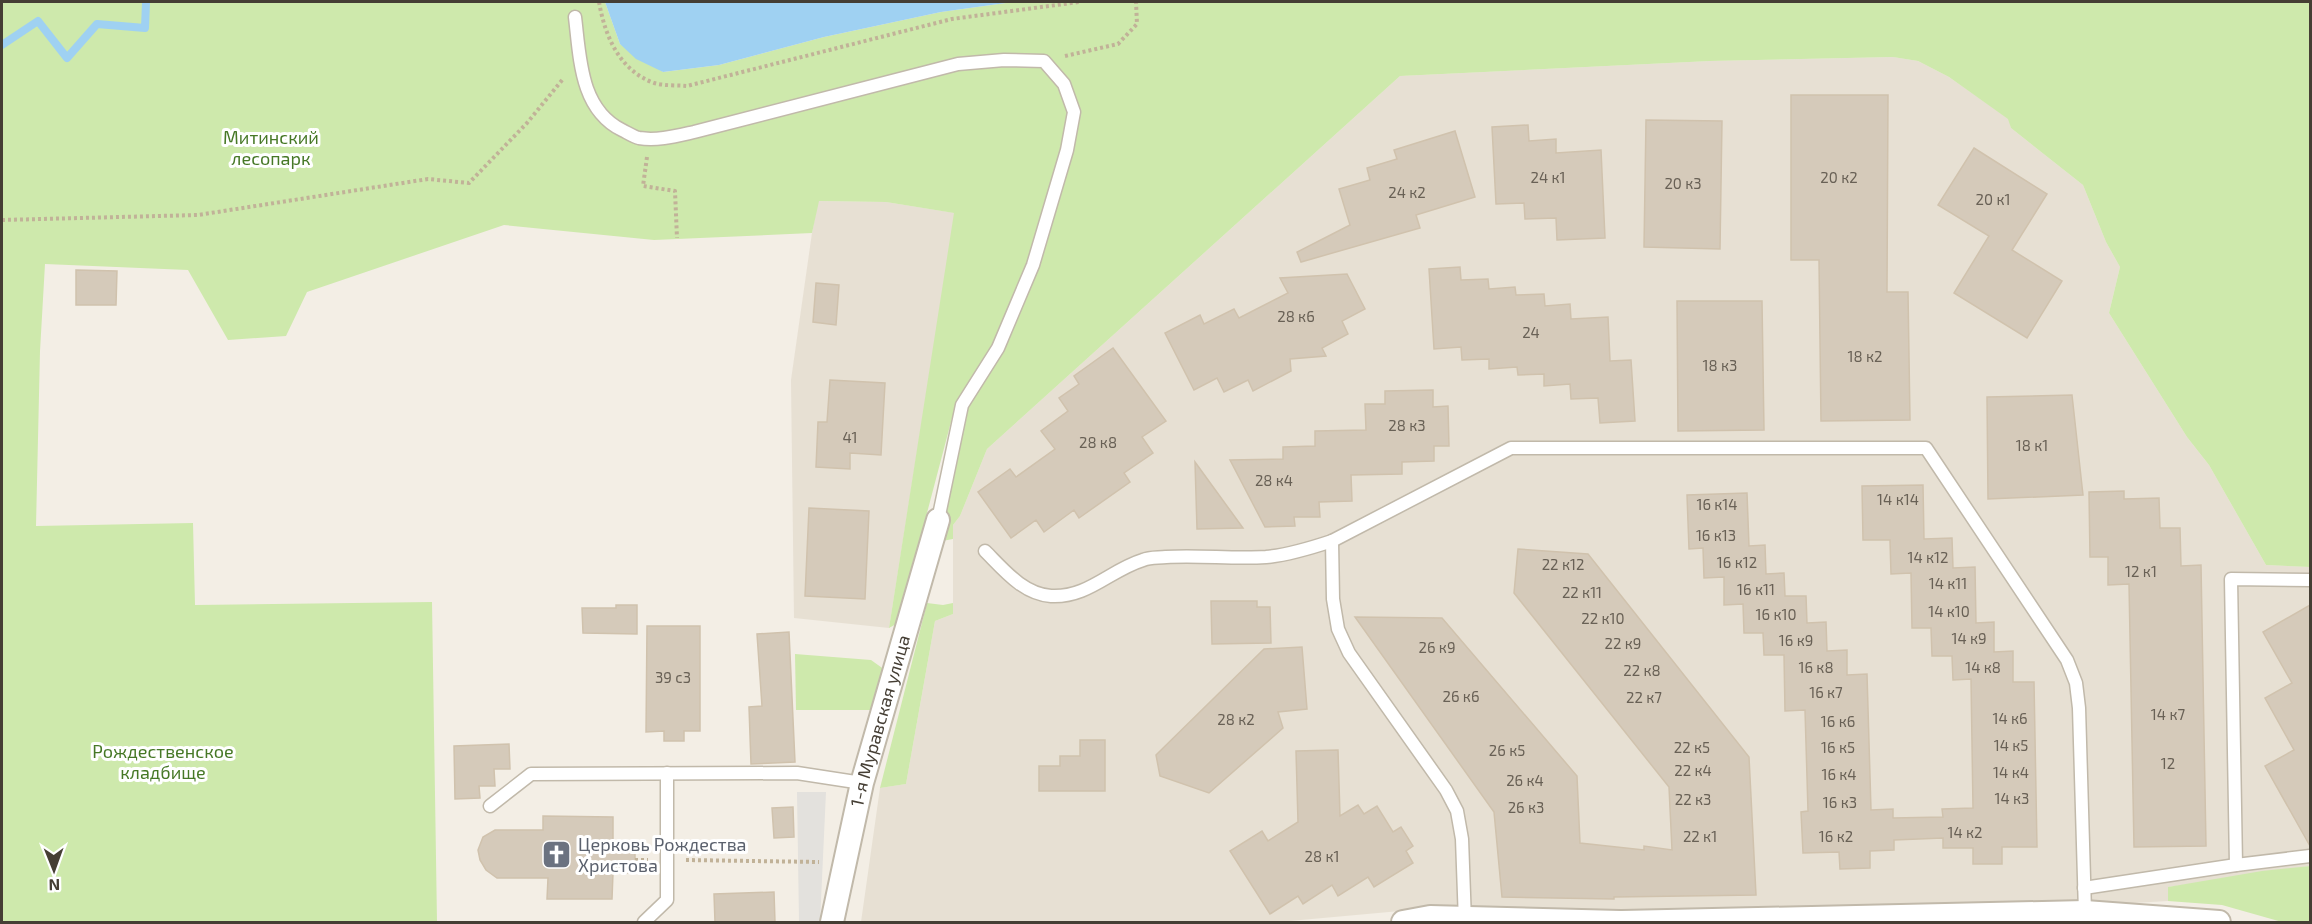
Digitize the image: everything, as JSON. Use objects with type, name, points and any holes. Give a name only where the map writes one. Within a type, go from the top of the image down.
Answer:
[{"type":"street","name":"1-я Муравская улица","points":[[832,922],[862,783],[938,520]]},
{"type":"street","points":[[1402,922],[1430,917],[1465,920],[1621,922],[1925,919],[2085,912],[2219,922]]},
{"type":"lane","points":[[575,17],[586,91],[598,111],[614,126],[638,138],[662,138],[694,132],[958,64],[1004,60],[1044,61],[1064,84],[1074,112],[1067,150],[1033,265],[998,348],[962,405],[938,520]]},
{"type":"lane","points":[[985,551],[1021,586],[1049,596],[1062,596],[1090,588],[1144,559],[1267,557],[1301,552],[1332,541],[1511,448],[1926,448],[2067,660],[2076,682],[2079,708],[2085,912]]},
{"type":"lane","points":[[1332,541],[1333,599],[1338,629],[1349,653],[1446,790],[1457,811],[1461,840],[1465,920]]},
{"type":"lane","points":[[2236,865],[2231,579],[2310,580]]},
{"type":"lane","points":[[644,922],[666,900],[667,773]]},
{"type":"lane","points":[[490,806],[531,774],[797,773],[862,783]]},
{"type":"lane","points":[[2084,888],[2310,856]]},
{"type":"path","points":[[599,2],[611,45],[633,71],[656,83],[687,86],[952,19],[1079,2]]},
{"type":"path","points":[[1044,61],[1118,44],[1137,24],[1136,2]]},
{"type":"path","points":[[2,220],[198,215],[428,179],[469,183],[527,123],[580,58]]},
{"type":"path","points":[[649,138],[643,186],[675,191],[677,238]]},
{"type":"path","points":[[635,860],[844,862]]},
{"type":"shaded area","points":[[1893,57],[1918,61],[1949,77],[2009,119],[2011,128],[2083,185],[2106,242],[2120,267],[2109,313],[2187,437],[2209,465],[2266,565],[2310,567],[2310,866],[2169,887],[2168,901],[2099,905],[1738,912],[1422,909],[1279,922],[861,922],[880,788],[906,784],[935,621],[953,614],[953,525],[960,516],[987,449],[1400,76],[1710,61]]},
{"type":"shaded area","points":[[818,201],[886,202],[955,213],[889,628],[794,618],[791,380]]},
{"type":"shaded area","points":[[797,792],[826,792],[820,922],[799,922]]},
{"type":"green space","points":[[2,2],[605,2],[620,44],[663,72],[719,65],[824,37],[941,12],[1013,2],[2310,2],[2310,567],[2266,565],[2209,465],[2187,437],[2109,313],[2120,267],[2106,242],[2083,185],[2011,128],[2008,119],[1949,77],[1918,61],[1893,57],[1710,61],[1400,76],[987,449],[960,516],[953,525],[953,539],[942,541],[942,522],[967,416],[952,418],[898,623],[889,628],[954,213],[886,202],[819,201],[812,233],[654,240],[504,225],[307,292],[286,336],[228,340],[188,270],[45,264],[40,351],[36,526],[193,523],[195,605],[432,602],[437,922],[2,922]]},
{"type":"green space","points":[[927,603],[943,605],[953,603],[953,614],[935,621],[906,784],[880,788]]},
{"type":"green space","points":[[795,654],[871,660],[885,670],[870,710],[796,710]]},
{"type":"green space","points":[[2310,866],[2310,922],[2282,922],[2222,905],[2168,901],[2168,887],[2262,871]]},
{"type":"water","points":[[605,2],[1013,2],[941,12],[824,37],[719,65],[663,72],[636,59],[620,44]]},
{"type":"building","points":[[1791,95],[1888,95],[1887,292],[1908,292],[1910,420],[1821,421],[1819,260],[1791,260]]},
{"type":"building","points":[[1646,120],[1722,121],[1720,249],[1644,247]]},
{"type":"building","points":[[1528,125],[1529,141],[1556,139],[1556,153],[1601,150],[1605,238],[1557,240],[1556,218],[1525,219],[1524,203],[1496,204],[1492,127]]},
{"type":"building","points":[[1455,131],[1475,197],[1416,215],[1420,228],[1301,262],[1297,252],[1350,225],[1339,189],[1370,180],[1367,168],[1397,159],[1394,150]]},
{"type":"building","points":[[1974,148],[2047,194],[2012,250],[2062,281],[2027,338],[1954,293],[1989,236],[1938,205]]},
{"type":"building","points":[[1460,267],[1461,280],[1488,279],[1489,289],[1515,287],[1516,295],[1544,294],[1545,306],[1570,304],[1571,319],[1608,317],[1610,361],[1631,360],[1635,421],[1600,423],[1598,398],[1571,399],[1570,384],[1544,386],[1544,374],[1518,375],[1517,367],[1489,369],[1489,359],[1462,360],[1461,347],[1434,349],[1429,269]]},
{"type":"building","points":[[76,270],[117,271],[116,305],[76,305]]},
{"type":"building","points":[[1347,274],[1365,309],[1342,321],[1348,334],[1322,348],[1326,356],[1290,359],[1291,371],[1253,391],[1248,380],[1224,392],[1217,378],[1194,390],[1165,333],[1200,315],[1204,324],[1234,309],[1239,318],[1288,293],[1280,278]]},
{"type":"building","points":[[816,283],[839,285],[836,325],[813,322]]},
{"type":"building","points":[[1677,301],[1762,301],[1764,430],[1678,431]]},
{"type":"building","points":[[1113,348],[1166,421],[1142,437],[1153,453],[1124,473],[1130,482],[1079,518],[1074,510],[1044,532],[1036,520],[1011,538],[978,492],[1010,469],[1016,477],[1055,449],[1041,431],[1068,411],[1059,398],[1079,384],[1074,376]]},
{"type":"building","points":[[830,380],[885,383],[881,455],[850,453],[850,469],[816,467],[818,422],[827,422]]},
{"type":"building","points":[[1433,390],[1433,407],[1448,406],[1449,446],[1434,446],[1434,461],[1402,462],[1402,474],[1351,475],[1352,501],[1319,502],[1320,517],[1294,517],[1295,526],[1265,527],[1230,460],[1283,459],[1283,447],[1315,446],[1315,431],[1366,430],[1365,404],[1385,404],[1385,391]]},
{"type":"building","points":[[2072,395],[2083,495],[1988,499],[1987,397]]},
{"type":"building","points":[[1195,462],[1243,528],[1197,529]]},
{"type":"building","points":[[1923,485],[1924,539],[1952,538],[1953,568],[1975,567],[1976,623],[1994,622],[1994,652],[2013,651],[2013,682],[2034,682],[2037,847],[2002,847],[2002,864],[1973,864],[1973,848],[1943,848],[1943,838],[1894,840],[1894,850],[1870,851],[1870,868],[1840,869],[1839,852],[1803,853],[1801,812],[1808,811],[1805,710],[1785,711],[1784,655],[1764,655],[1763,633],[1744,633],[1743,604],[1724,605],[1724,577],[1704,578],[1703,548],[1689,549],[1687,495],[1747,493],[1749,546],[1765,545],[1766,574],[1784,573],[1785,596],[1806,596],[1807,623],[1826,622],[1827,651],[1847,650],[1847,675],[1867,674],[1871,810],[1893,809],[1893,818],[1943,817],[1942,809],[1973,808],[1971,679],[1953,680],[1952,656],[1932,656],[1931,628],[1912,628],[1911,573],[1891,574],[1890,540],[1863,540],[1862,486]]},
{"type":"building","points":[[2124,491],[2124,499],[2159,498],[2160,528],[2180,528],[2181,566],[2201,565],[2206,846],[2134,847],[2129,584],[2108,585],[2108,557],[2090,557],[2089,492]]},
{"type":"building","points":[[809,508],[869,511],[865,599],[805,596]]},
{"type":"building","points":[[1518,549],[1588,554],[1749,757],[1756,895],[1614,897],[1614,899],[1502,897],[1494,812],[1355,617],[1442,618],[1577,776],[1580,843],[1644,850],[1644,846],[1672,850],[1669,787],[1514,593]]},
{"type":"building","points":[[1211,601],[1257,601],[1257,607],[1270,607],[1271,643],[1212,644]]},
{"type":"building","points":[[616,605],[637,605],[637,634],[583,633],[582,608],[616,608]]},
{"type":"building","points":[[2310,605],[2310,846],[2265,766],[2294,750],[2265,698],[2292,683],[2263,632]]},
{"type":"building","points":[[647,626],[700,626],[700,731],[684,731],[684,741],[664,741],[664,731],[646,732]]},
{"type":"building","points":[[789,632],[795,762],[751,764],[749,707],[762,706],[757,634]]},
{"type":"building","points":[[1302,647],[1307,709],[1278,712],[1283,728],[1209,793],[1160,776],[1156,755],[1264,649]]},
{"type":"building","points":[[1080,740],[1105,740],[1105,791],[1039,791],[1039,766],[1060,766],[1060,756],[1080,756]]},
{"type":"building","points":[[509,744],[510,769],[494,769],[495,786],[479,786],[480,798],[455,799],[454,746]]},
{"type":"building","points":[[1338,750],[1340,816],[1358,805],[1364,814],[1377,806],[1393,832],[1401,827],[1413,846],[1406,851],[1413,863],[1374,887],[1368,877],[1338,896],[1332,885],[1303,904],[1298,896],[1270,914],[1230,851],[1262,831],[1268,841],[1298,822],[1296,751]]},
{"type":"building","points":[[793,807],[794,837],[774,838],[772,808]]},
{"type":"building","name":"Церковь Рождества Христова","points":[[543,816],[613,817],[613,846],[635,846],[635,873],[613,873],[612,899],[547,899],[548,878],[497,878],[486,870],[480,860],[478,850],[483,837],[495,830],[543,830]]},
{"type":"building","points":[[774,892],[775,922],[715,922],[714,894]]},
{"type":"waterway","points":[[2,45],[38,21],[67,58],[97,24],[145,28],[146,2]]},
{"type":"place","name":"Церковь Рождества Христова","points":[[557,855]]},
{"type":"park label","name":"Митинский лесопарк","points":[[271,148]]},
{"type":"park label","name":"Рождественское кладбище","points":[[163,762]]}]
